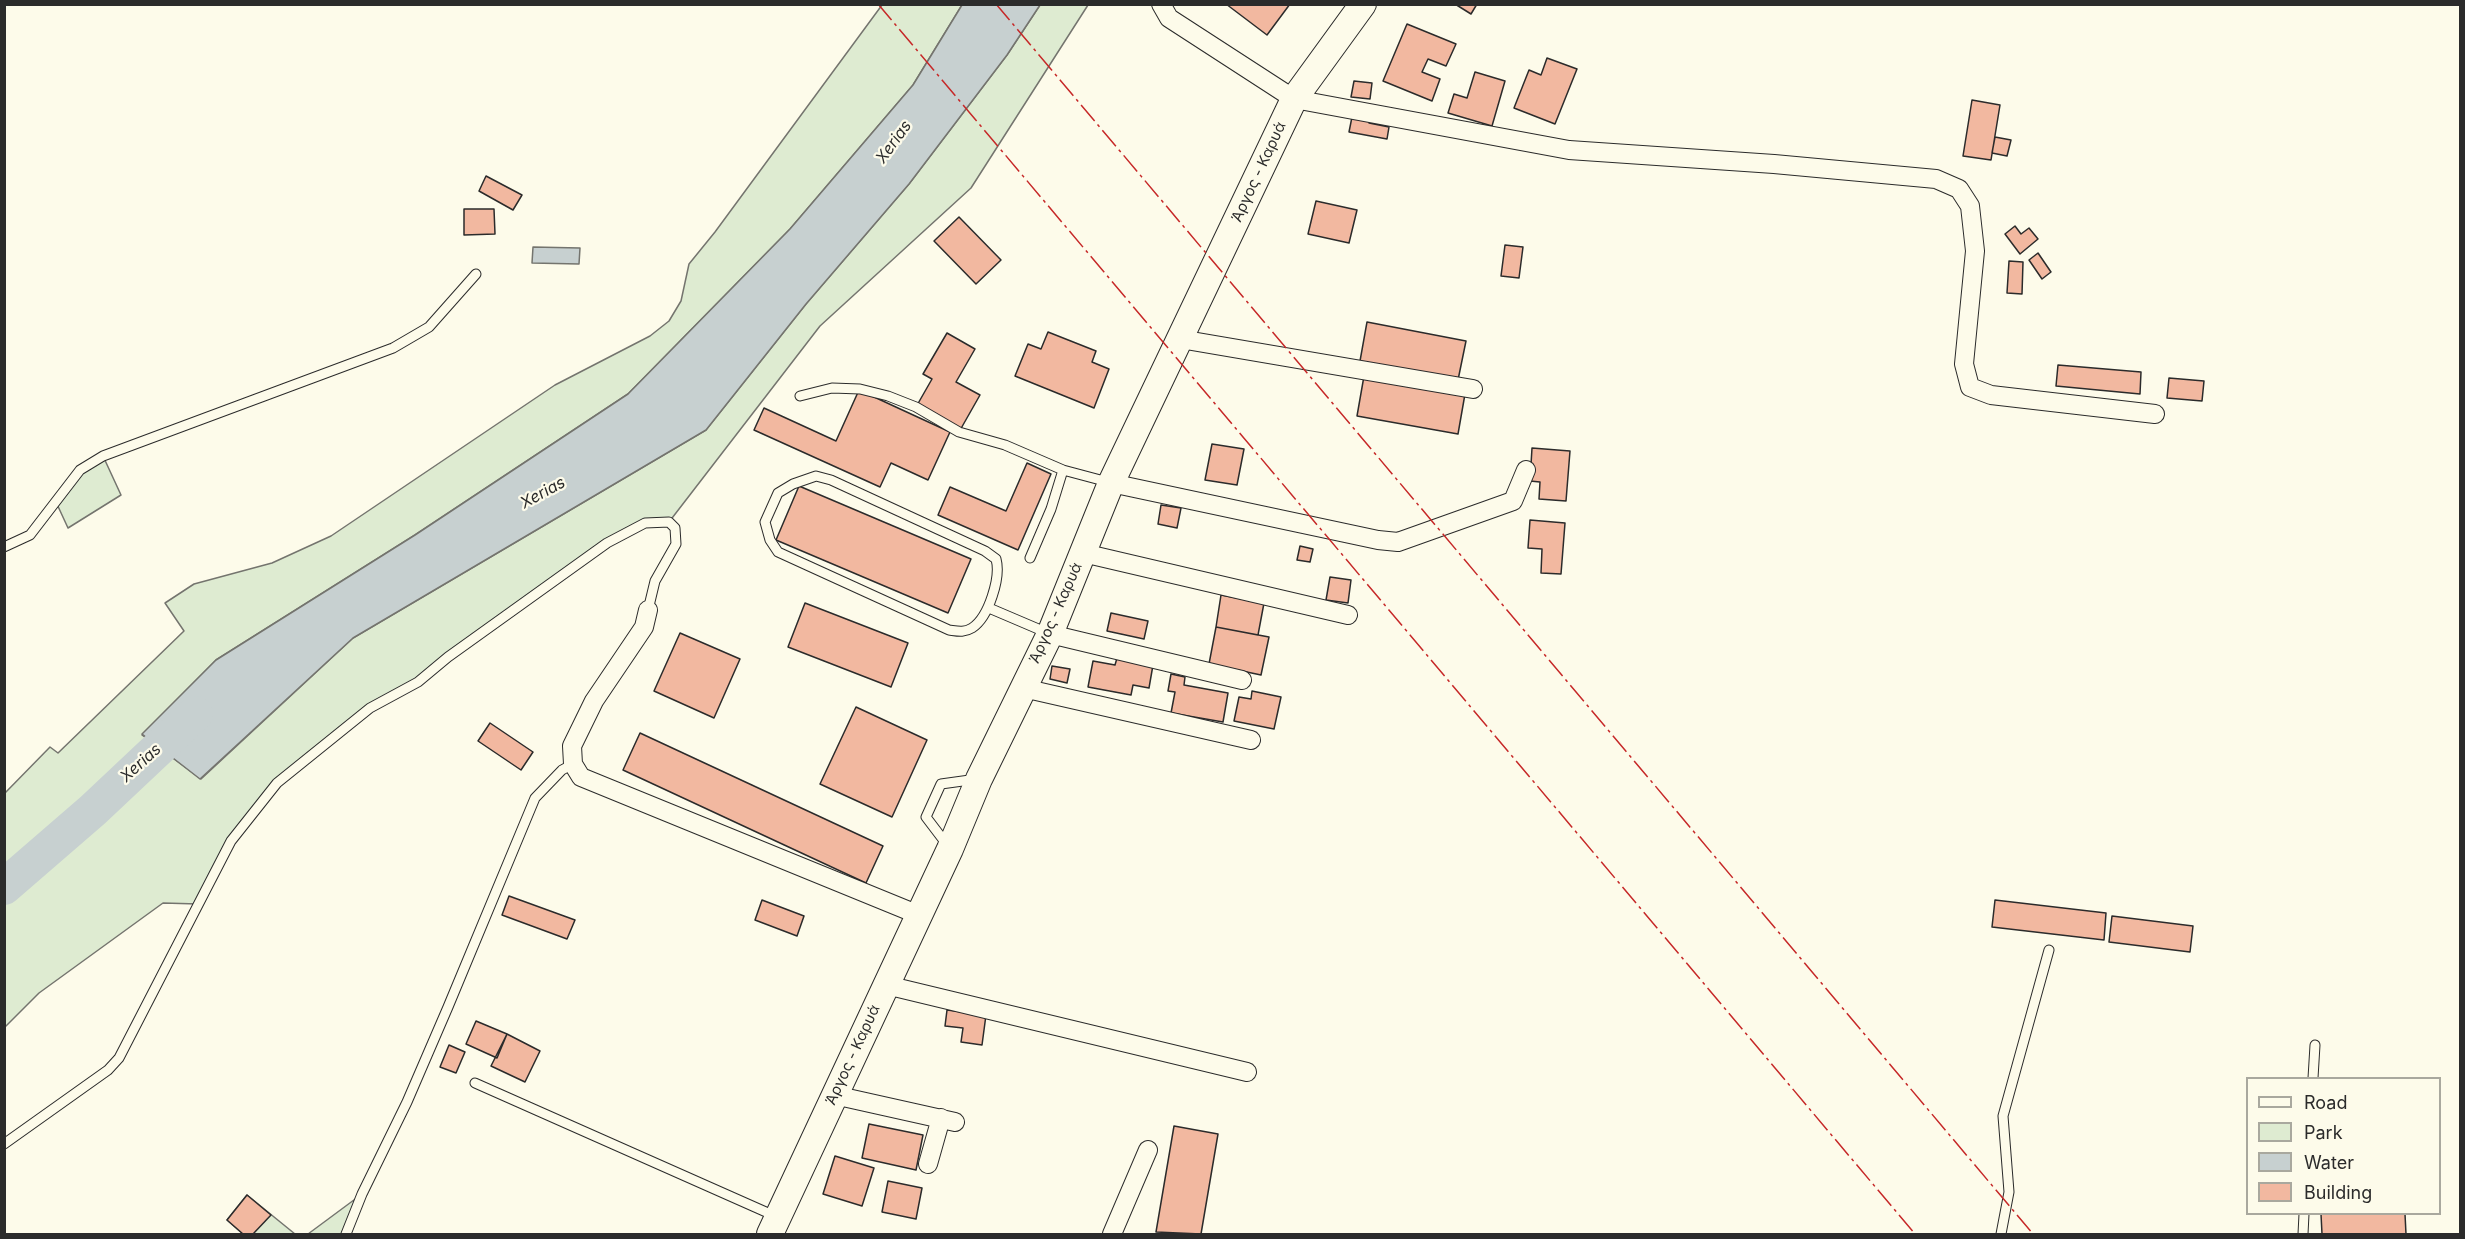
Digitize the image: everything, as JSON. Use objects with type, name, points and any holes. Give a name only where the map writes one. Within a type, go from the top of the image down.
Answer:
[{"type":"main road","name":"Άργος - Καρυά","points":[[774,1226],[950,849],[979,779],[1050,634],[1111,483],[1294,99],[1363,4]]},
{"type":"street","points":[[1161,4],[1169,18],[1294,99],[1569,150],[1774,164],[1936,179],[1959,189],[1970,206],[1975,251],[1964,364],[1970,387],[1991,395],[2155,414]]},
{"type":"street","points":[[1180,339],[1473,389]]},
{"type":"street","points":[[1111,483],[1378,540],[1398,542],[1513,501],[1526,470]]},
{"type":"street","points":[[1083,553],[1348,615]]},
{"type":"street","points":[[648,610],[644,627],[594,701],[573,746],[573,764],[581,777],[919,915]]},
{"type":"street","points":[[1050,634],[1242,680]]},
{"type":"street","points":[[1023,688],[1251,740]]},
{"type":"street","points":[[886,985],[1247,1072]]},
{"type":"street","points":[[834,1095],[948,1120],[928,1164]]},
{"type":"street","points":[[1112,1234],[1148,1150]]},
{"type":"lane","points":[[4,547],[30,536],[80,470],[103,456],[393,348],[429,327],[477,274]]},
{"type":"lane","points":[[800,396],[832,388],[860,389],[888,396],[916,407],[959,432],[1005,445],[1064,470],[1111,483]]},
{"type":"lane","points":[[1030,558],[1051,509],[1064,470]]},
{"type":"lane","points":[[816,476],[831,480],[985,551],[996,559],[999,570],[988,608],[974,627],[963,632],[949,630],[778,552],[770,540],[765,522],[778,493],[816,476]]},
{"type":"lane","points":[[4,1144],[108,1070],[118,1058],[231,841],[277,783],[370,708],[418,682],[448,657],[607,543],[645,523],[669,522],[675,528],[676,544],[655,581],[648,610]]},
{"type":"lane","points":[[988,608],[1050,634]]},
{"type":"lane","points":[[346,1234],[362,1194],[444,1017],[535,798],[562,770],[573,764]]},
{"type":"lane","points":[[950,849],[926,817],[941,784],[979,779]]},
{"type":"lane","points":[[2001,1234],[2009,1192],[2003,1116],[2049,950]]},
{"type":"lane","points":[[2313,1077],[2315,1045]]},
{"type":"lane","points":[[475,1083],[774,1226]]},
{"type":"lane","points":[[2303,1234],[2304,1215]]},
{"type":"green space","points":[[882,5],[962,5],[913,85],[790,229],[628,394],[415,535],[216,660],[142,735],[201,779],[353,638],[706,430],[806,304],[909,184],[1007,55],[1040,5],[1088,5],[971,188],[820,326],[669,522],[644,523],[607,543],[418,682],[370,708],[277,783],[244,823],[198,904],[163,903],[39,993],[5,1027],[5,793],[50,747],[58,753],[184,631],[165,603],[194,584],[272,563],[331,536],[555,385],[650,336],[669,321],[681,301],[689,264]]},
{"type":"green space","points":[[103,456],[121,495],[68,528],[56,502],[80,470]]},
{"type":"green space","points":[[362,1194],[346,1234],[308,1234]]},
{"type":"green space","points":[[247,1195],[295,1234],[243,1234],[227,1220]]},
{"type":"water","points":[[962,5],[1040,5],[1007,55],[909,184],[806,304],[706,430],[353,638],[200,779],[142,734],[216,660],[415,535],[628,394],[790,229],[913,85]]},
{"type":"water","points":[[533,247],[580,248],[579,264],[532,263]]},
{"type":"building","points":[[1226,4],[1290,4],[1267,35]]},
{"type":"building","points":[[1455,4],[1477,4],[1471,14]]},
{"type":"building","points":[[1407,24],[1456,44],[1446,66],[1428,59],[1422,72],[1440,79],[1432,101],[1383,81]]},
{"type":"building","points":[[1547,58],[1577,69],[1555,124],[1514,108],[1529,70],[1541,75]]},
{"type":"building","points":[[1475,72],[1505,81],[1492,126],[1448,113],[1454,94],[1467,98]]},
{"type":"building","points":[[1354,81],[1372,83],[1370,99],[1351,97]]},
{"type":"building","points":[[1972,100],[2000,105],[1991,160],[1963,156]]},
{"type":"building","points":[[1353,112],[1371,116],[1369,123],[1389,127],[1387,139],[1349,132]]},
{"type":"building","points":[[1995,137],[2011,140],[2007,156],[1992,153]]},
{"type":"building","points":[[486,176],[522,195],[513,210],[479,191]]},
{"type":"building","points":[[1316,201],[1357,210],[1349,243],[1308,234]]},
{"type":"building","points":[[464,209],[494,209],[495,234],[464,235]]},
{"type":"building","points":[[959,217],[1001,260],[976,284],[934,241]]},
{"type":"building","points":[[2015,226],[2021,234],[2029,228],[2038,239],[2020,254],[2005,234]]},
{"type":"building","points":[[1505,245],[1523,247],[1519,278],[1501,276]]},
{"type":"building","points":[[2038,253],[2051,272],[2042,279],[2029,260]]},
{"type":"building","points":[[2009,261],[2023,262],[2022,294],[2007,293]]},
{"type":"building","points":[[1367,322],[1466,341],[1458,380],[1360,361]]},
{"type":"building","points":[[1048,332],[1096,351],[1092,362],[1109,369],[1094,408],[1015,376],[1028,344],[1041,349]]},
{"type":"building","points":[[947,333],[975,349],[956,382],[980,395],[959,432],[916,407],[932,379],[923,374]]},
{"type":"building","points":[[2058,365],[2141,372],[2140,394],[2056,386]]},
{"type":"building","points":[[1364,376],[1465,394],[1458,434],[1357,416]]},
{"type":"building","points":[[2169,378],[2204,381],[2202,401],[2167,398]]},
{"type":"building","points":[[859,390],[950,432],[928,480],[891,463],[880,487],[754,430],[764,408],[836,441]]},
{"type":"building","points":[[1212,444],[1244,449],[1237,485],[1205,480]]},
{"type":"building","points":[[1532,448],[1570,451],[1566,501],[1539,499],[1540,482],[1530,481]]},
{"type":"building","points":[[1027,463],[1051,474],[1018,550],[938,515],[950,487],[1006,511]]},
{"type":"building","points":[[799,486],[971,559],[948,613],[776,540]]},
{"type":"building","points":[[1161,505],[1181,508],[1177,528],[1158,524]]},
{"type":"building","points":[[1530,520],[1565,523],[1561,574],[1541,573],[1542,549],[1528,548]]},
{"type":"building","points":[[1300,546],[1313,549],[1310,562],[1297,560]]},
{"type":"building","points":[[1330,577],[1351,580],[1348,603],[1326,600]]},
{"type":"building","points":[[1221,595],[1264,603],[1258,635],[1216,627]]},
{"type":"building","points":[[805,603],[908,643],[891,687],[788,647]]},
{"type":"building","points":[[1111,613],[1148,621],[1144,639],[1107,631]]},
{"type":"building","points":[[1216,627],[1269,637],[1261,675],[1209,664]]},
{"type":"building","points":[[680,633],[740,659],[714,718],[654,691]]},
{"type":"building","points":[[1117,658],[1153,665],[1149,688],[1133,685],[1131,695],[1088,687],[1093,661],[1115,665]]},
{"type":"building","points":[[1052,666],[1070,669],[1067,683],[1050,679]]},
{"type":"building","points":[[1171,674],[1185,677],[1184,685],[1228,693],[1223,722],[1171,713],[1175,692],[1168,691]]},
{"type":"building","points":[[1252,691],[1281,697],[1274,729],[1234,721],[1239,697],[1251,699]]},
{"type":"building","points":[[856,707],[927,740],[892,817],[820,784]]},
{"type":"building","points":[[490,723],[533,752],[521,770],[478,741]]},
{"type":"building","points":[[640,733],[883,846],[866,883],[623,770]]},
{"type":"building","points":[[509,896],[575,920],[567,939],[502,915]]},
{"type":"building","points":[[762,900],[804,916],[797,936],[755,920]]},
{"type":"building","points":[[1995,900],[2106,913],[2104,940],[1992,927]]},
{"type":"building","points":[[2112,916],[2193,926],[2190,952],[2109,942]]},
{"type":"building","points":[[947,1010],[986,1015],[982,1045],[961,1042],[963,1028],[945,1026]]},
{"type":"building","points":[[476,1021],[507,1034],[497,1058],[466,1044]]},
{"type":"building","points":[[507,1034],[540,1051],[525,1082],[491,1066]]},
{"type":"building","points":[[449,1045],[465,1052],[456,1073],[440,1067]]},
{"type":"building","points":[[869,1124],[923,1135],[916,1170],[862,1158]]},
{"type":"building","points":[[1174,1126],[1218,1134],[1201,1234],[1156,1232]]},
{"type":"building","points":[[835,1156],[874,1168],[862,1206],[823,1194]]},
{"type":"building","points":[[888,1181],[922,1188],[916,1219],[882,1212]]},
{"type":"building","points":[[247,1195],[271,1215],[253,1234],[243,1234],[227,1220]]},
{"type":"building","points":[[2321,1215],[2405,1215],[2406,1234],[2322,1234]]},
{"type":"waterway","name":"Xerias","points":[[4,887],[93,810],[195,714]]},
{"type":"power","points":[[878,4],[1915,1234]]},
{"type":"power","points":[[996,4],[2033,1234]]}]
